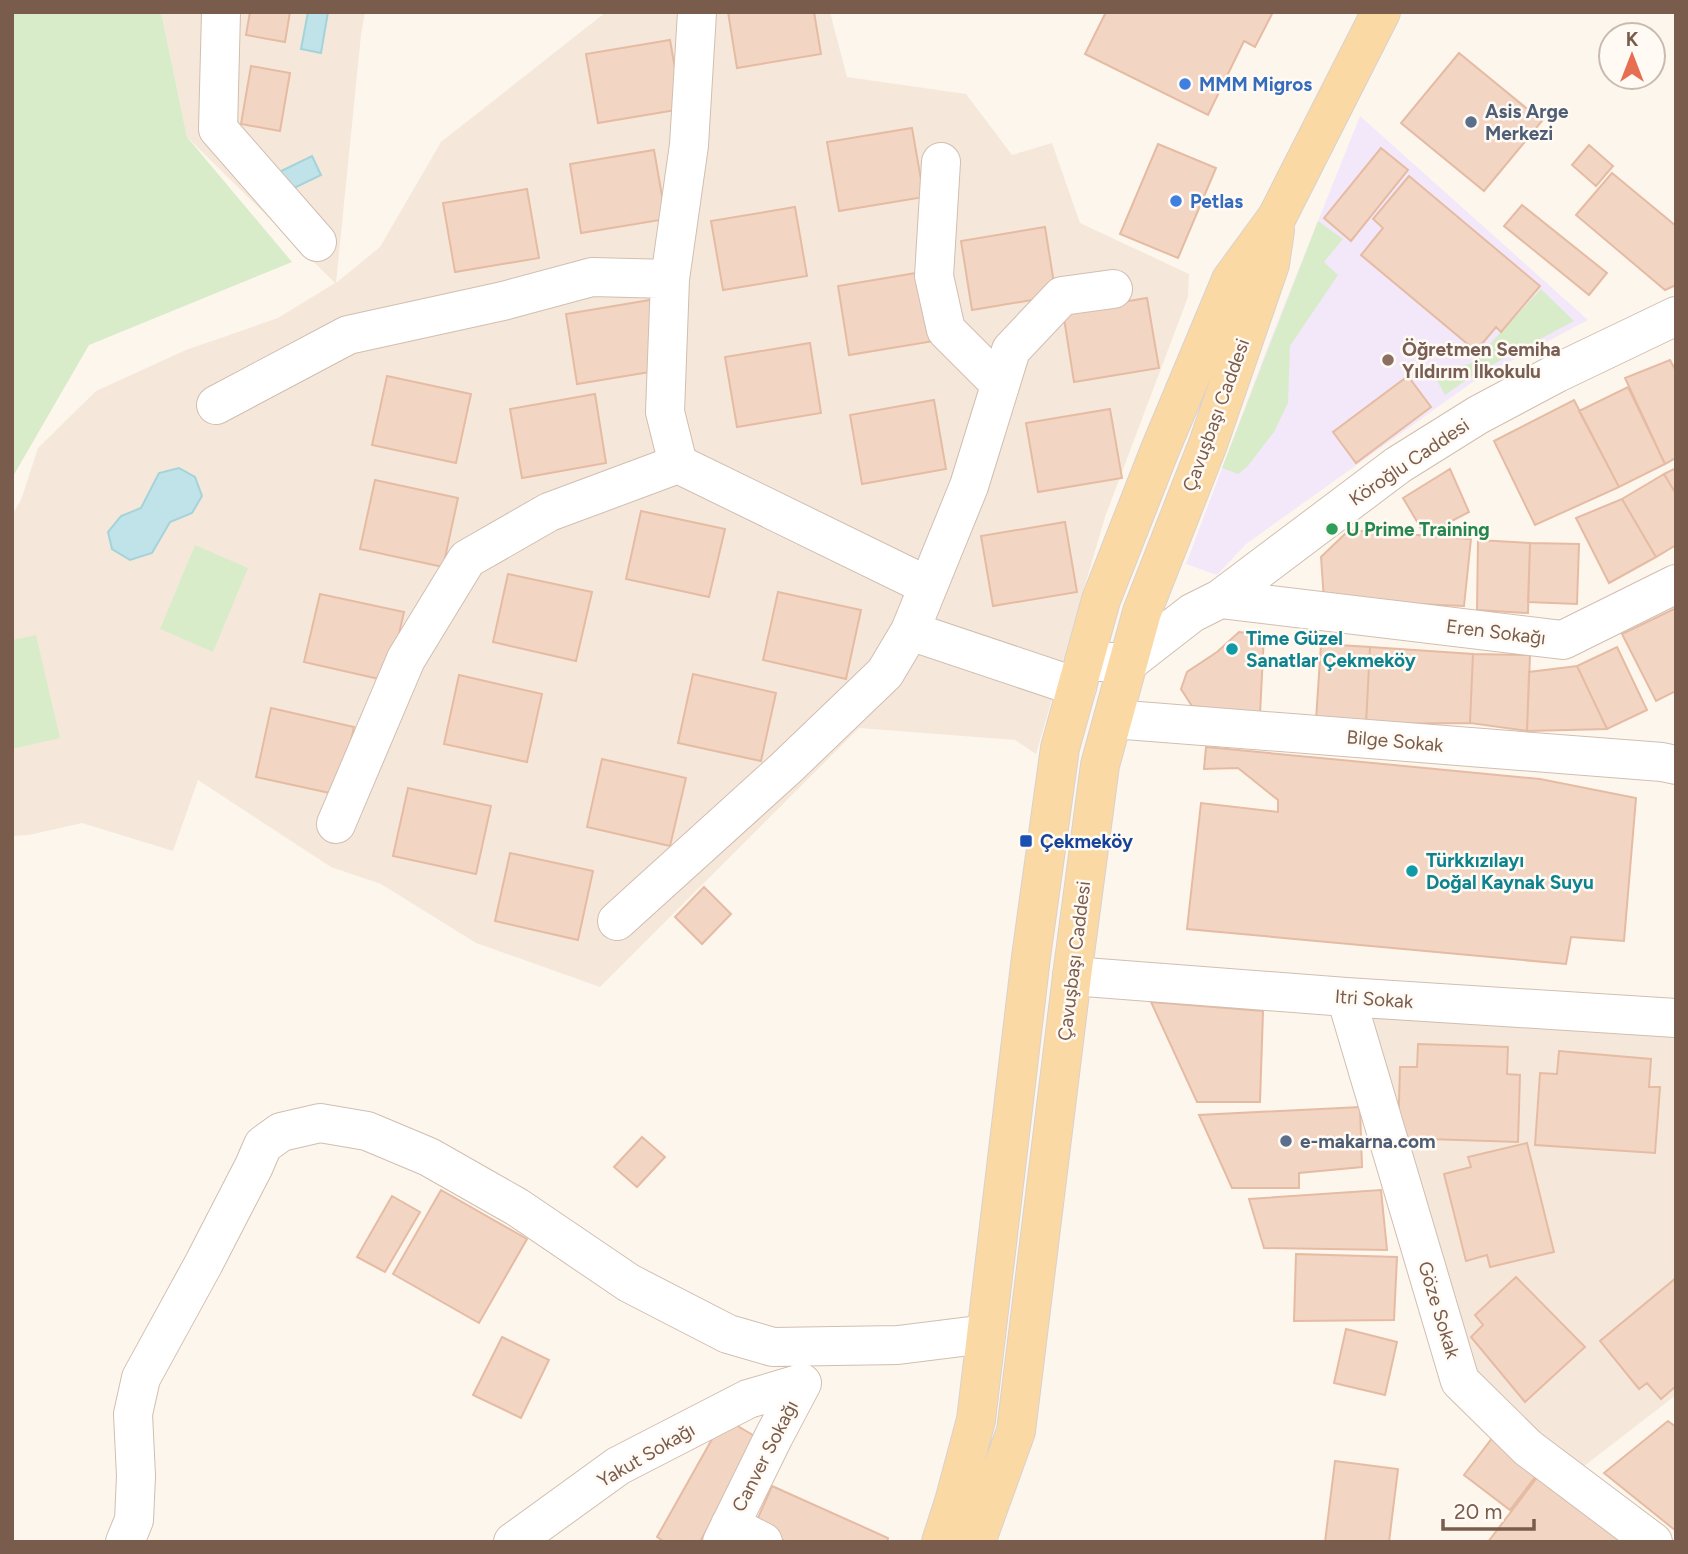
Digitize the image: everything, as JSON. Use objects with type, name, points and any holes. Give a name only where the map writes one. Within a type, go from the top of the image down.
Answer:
[{"type":"main road","name":"Çavuşbaşı Caddesi","points":[[977,1525],[976,1420],[1029,971],[1060,748],[1101,600],[1231,280],[1277,217],[1381,12]]},
{"type":"main road","name":"Çavuşbaşı Caddesi","points":[[941,1542],[977,1525],[1016,1431],[1100,765],[1142,612],[1208,444],[1270,264],[1277,217]]},
{"type":"street","points":[[221,12],[218,129],[317,242]]},
{"type":"street","points":[[678,464],[665,412],[670,279],[689,145],[697,12]]},
{"type":"street","points":[[941,162],[934,276],[946,330],[1000,384]]},
{"type":"street","points":[[216,405],[348,335],[503,301],[592,277],[670,279]]},
{"type":"street","points":[[617,921],[786,768],[885,673],[910,631],[968,486],[1011,350],[1062,296],[1113,289]]},
{"type":"street","name":"Köroğlu Caddesi","points":[[1129,662],[1192,613],[1220,599],[1398,465],[1478,415],[1557,373],[1676,316]]},
{"type":"street","points":[[336,824],[405,659],[467,559],[549,512],[678,464],[928,586]]},
{"type":"street","name":"Eren Sokağı","points":[[1220,599],[1563,640],[1676,584]]},
{"type":"street","points":[[910,631],[1081,674],[1129,662]]},
{"type":"street","name":"Bilge Sokak","points":[[1113,719],[1671,760]]},
{"type":"street","name":"Itri Sokak","points":[[1072,976],[1676,1018]]},
{"type":"street","name":"Göze Sokak","points":[[1346,997],[1460,1381],[1528,1448],[1653,1542]]},
{"type":"street","points":[[125,1542],[135,1520],[133,1414],[141,1378],[204,1263],[263,1145],[281,1132],[320,1124],[367,1131],[429,1157],[517,1207],[629,1283],[728,1334],[773,1348],[898,1345],[986,1334]]},
{"type":"street","points":[[802,1383],[858,1346]]},
{"type":"street","name":"Canver Sokağı","points":[[748,1399],[802,1383]]},
{"type":"street","name":"Canver Sokağı","points":[[726,1533],[802,1383]]},
{"type":"street","name":"Yakut Sokağı","points":[[513,1542],[618,1466],[748,1399]]},
{"type":"street","points":[[726,1533],[763,1542]]},
{"type":"shaded area","points":[[161,12],[365,12],[336,283],[380,247],[441,142],[606,12],[830,12],[847,77],[966,94],[1012,155],[1052,143],[1080,223],[1189,274],[1188,297],[1105,517],[1036,754],[1015,740],[859,728],[600,987],[476,943],[381,884],[331,867],[198,780],[173,851],[82,823],[29,835],[12,836],[12,515],[21,500],[38,448],[96,391],[186,350],[278,318],[335,283],[187,137]]},
{"type":"shaded area","name":"Öğretmen Semiha Yıldırım İlkokulu","points":[[1360,116],[1588,320],[1477,379],[1246,544],[1217,575],[1186,564],[1270,341]]},
{"type":"shaded area","points":[[1360,1006],[1676,1031],[1676,1395],[1579,1470],[1469,1370]]},
{"type":"green space","points":[[12,12],[161,12],[187,137],[292,262],[89,345],[12,478]]},
{"type":"green space","points":[[1318,221],[1343,239],[1324,262],[1338,275],[1290,346],[1288,403],[1274,432],[1247,467],[1238,474],[1222,468]]},
{"type":"green space","points":[[1541,289],[1574,321],[1475,374],[1445,395],[1433,373],[1472,363]]},
{"type":"green space","points":[[195,545],[248,568],[213,652],[160,629]]},
{"type":"green space","points":[[36,635],[60,738],[12,749],[12,640]]},
{"type":"water","points":[[308,12],[328,12],[321,53],[301,49]]},
{"type":"water","points":[[312,156],[321,175],[286,192],[277,173]]},
{"type":"water","points":[[179,468],[195,477],[202,496],[192,513],[170,522],[152,553],[130,560],[112,549],[108,532],[121,516],[141,508],[159,473]]},
{"type":"building","points":[[250,12],[290,12],[285,42],[246,35]]},
{"type":"building","points":[[728,12],[814,12],[821,54],[737,68]]},
{"type":"building","name":"MMM Migros","points":[[1106,12],[1273,12],[1255,47],[1244,41],[1208,115],[1085,54]]},
{"type":"building","points":[[670,40],[682,109],[598,123],[586,54]]},
{"type":"building","name":"Asis Arge Merkezi","points":[[1459,53],[1542,121],[1484,191],[1401,123]]},
{"type":"building","points":[[251,66],[290,73],[280,131],[241,124]]},
{"type":"building","points":[[912,128],[924,197],[839,211],[827,142]]},
{"type":"building","points":[[1158,144],[1216,168],[1178,258],[1120,234]]},
{"type":"building","points":[[1589,145],[1613,166],[1596,186],[1572,165]]},
{"type":"building","points":[[1381,148],[1408,170],[1351,241],[1324,218]]},
{"type":"building","points":[[654,150],[666,219],[581,233],[570,164]]},
{"type":"building","points":[[1612,173],[1676,226],[1676,285],[1665,290],[1576,215]]},
{"type":"building","points":[[1409,176],[1540,286],[1501,332],[1496,327],[1476,351],[1361,255],[1383,228],[1373,219]]},
{"type":"building","points":[[527,189],[539,258],[455,272],[443,203]]},
{"type":"building","points":[[1522,205],[1607,273],[1589,295],[1504,226]]},
{"type":"building","points":[[795,207],[807,276],[723,290],[711,221]]},
{"type":"building","points":[[1045,227],[1056,296],[972,310],[961,241]]},
{"type":"building","points":[[922,272],[934,341],[849,355],[838,286]]},
{"type":"building","points":[[1147,298],[1159,368],[1074,382],[1063,312]]},
{"type":"building","points":[[650,300],[662,370],[577,384],[566,314]]},
{"type":"building","points":[[810,343],[821,413],[737,427],[725,357]]},
{"type":"building","points":[[1670,360],[1676,371],[1676,458],[1665,464],[1625,378]]},
{"type":"building","points":[[387,376],[471,394],[456,463],[372,445]]},
{"type":"building","points":[[1408,376],[1431,407],[1356,463],[1333,432]]},
{"type":"building","points":[[1628,387],[1665,464],[1619,487],[1579,411]]},
{"type":"building","points":[[595,394],[606,463],[522,478],[510,409]]},
{"type":"building","points":[[934,400],[946,469],[862,484],[850,415]]},
{"type":"building","points":[[1574,400],[1619,487],[1535,525],[1494,441]]},
{"type":"building","points":[[1110,409],[1122,478],[1038,492],[1026,423]]},
{"type":"building","points":[[1676,468],[1676,494],[1664,474]]},
{"type":"building","points":[[1450,469],[1469,512],[1425,535],[1403,498]]},
{"type":"building","points":[[1664,474],[1676,494],[1676,545],[1656,557],[1622,499]]},
{"type":"building","points":[[375,480],[458,498],[443,567],[360,549]]},
{"type":"building","points":[[1622,499],[1656,557],[1609,583],[1576,518]]},
{"type":"building","points":[[641,511],[725,529],[709,597],[626,579]]},
{"type":"building","points":[[1065,522],[1077,592],[993,606],[981,536]]},
{"type":"building","points":[[1349,530],[1471,539],[1464,606],[1324,600],[1321,557]]},
{"type":"building","points":[[1478,540],[1530,543],[1528,613],[1477,610]]},
{"type":"building","points":[[1530,543],[1579,544],[1577,604],[1528,602]]},
{"type":"building","points":[[508,574],[592,592],[576,661],[493,642]]},
{"type":"building","points":[[778,592],[861,610],[846,679],[763,660]]},
{"type":"building","points":[[320,594],[404,612],[388,681],[304,662]]},
{"type":"building","points":[[1676,608],[1676,691],[1656,701],[1622,634]]},
{"type":"building","points":[[1239,632],[1264,635],[1260,714],[1192,706],[1181,689],[1187,672],[1217,652]]},
{"type":"building","points":[[1321,644],[1370,647],[1366,724],[1316,720]]},
{"type":"building","points":[[1370,647],[1473,654],[1470,723],[1366,724]]},
{"type":"building","points":[[1617,647],[1647,710],[1607,729],[1577,666]]},
{"type":"building","points":[[1473,654],[1530,655],[1527,731],[1470,723]]},
{"type":"building","points":[[1577,666],[1607,729],[1527,731],[1529,672]]},
{"type":"building","points":[[693,674],[776,693],[761,761],[678,743]]},
{"type":"building","points":[[459,675],[542,694],[527,762],[444,744]]},
{"type":"building","points":[[271,708],[354,727],[339,795],[256,777]]},
{"type":"building","name":"Türkkızılayı Doğal Kaynak Suyu","points":[[1206,747],[1540,779],[1636,798],[1624,941],[1571,937],[1566,964],[1187,929],[1201,803],[1278,812],[1278,800],[1238,768],[1204,769]]},
{"type":"building","points":[[602,759],[686,778],[670,846],[587,827]]},
{"type":"building","points":[[408,788],[491,806],[476,874],[393,856]]},
{"type":"building","points":[[510,853],[593,871],[578,940],[495,921]]},
{"type":"building","points":[[704,887],[731,914],[702,944],[675,917]]},
{"type":"building","points":[[1151,1002],[1263,1011],[1260,1102],[1197,1102]]},
{"type":"building","points":[[1418,1044],[1508,1047],[1507,1074],[1520,1075],[1518,1142],[1398,1138],[1400,1067],[1417,1067]]},
{"type":"building","points":[[1559,1051],[1651,1059],[1649,1087],[1660,1087],[1655,1153],[1535,1145],[1540,1073],[1557,1074]]},
{"type":"building","name":"e-makarna.com","points":[[1360,1107],[1362,1167],[1299,1173],[1299,1188],[1232,1188],[1199,1115]]},
{"type":"building","points":[[642,1137],[665,1157],[637,1187],[614,1167]]},
{"type":"building","points":[[1527,1143],[1554,1252],[1490,1267],[1487,1255],[1466,1261],[1444,1174],[1471,1167],[1468,1157]]},
{"type":"building","points":[[441,1190],[527,1239],[479,1323],[393,1274]]},
{"type":"building","points":[[1381,1190],[1387,1250],[1264,1248],[1249,1199]]},
{"type":"building","points":[[392,1196],[420,1212],[385,1272],[357,1257]]},
{"type":"building","points":[[1296,1254],[1397,1257],[1394,1320],[1294,1321]]},
{"type":"building","points":[[1516,1277],[1585,1347],[1525,1402],[1471,1337],[1483,1325],[1475,1315]]},
{"type":"building","points":[[1676,1278],[1676,1386],[1661,1399],[1647,1383],[1639,1389],[1600,1341]]},
{"type":"building","points":[[1346,1329],[1397,1342],[1385,1395],[1334,1383]]},
{"type":"building","points":[[502,1337],[549,1360],[521,1418],[473,1395]]},
{"type":"building","points":[[724,1418],[758,1438],[700,1542],[665,1542],[657,1537]]},
{"type":"building","points":[[1668,1421],[1676,1427],[1676,1531],[1604,1473]]},
{"type":"building","points":[[1493,1437],[1539,1472],[1510,1510],[1464,1475]]},
{"type":"building","points":[[1335,1461],[1398,1469],[1389,1542],[1325,1542]]},
{"type":"building","points":[[1542,1471],[1638,1542],[1488,1542]]},
{"type":"building","points":[[772,1486],[888,1538],[887,1542],[787,1542],[754,1527]]},
{"type":"place","name":"MMM Migros","points":[[1185,84]]},
{"type":"place","name":"Asis Arge Merkezi","points":[[1471,122]]},
{"type":"place","name":"Petlas","points":[[1176,201]]},
{"type":"place","name":"Öğretmen Semiha Yıldırım İlkokulu","points":[[1388,360]]},
{"type":"place","name":"U Prime Training","points":[[1332,529]]},
{"type":"place","name":"Time Güzel Sanatlar Çekmeköy","points":[[1232,649]]},
{"type":"place","name":"Çekmeköy","points":[[1026,841]]},
{"type":"place","name":"Türkkızılayı Doğal Kaynak Suyu","points":[[1412,871]]},
{"type":"place","name":"e-makarna.com","points":[[1286,1141]]}]
